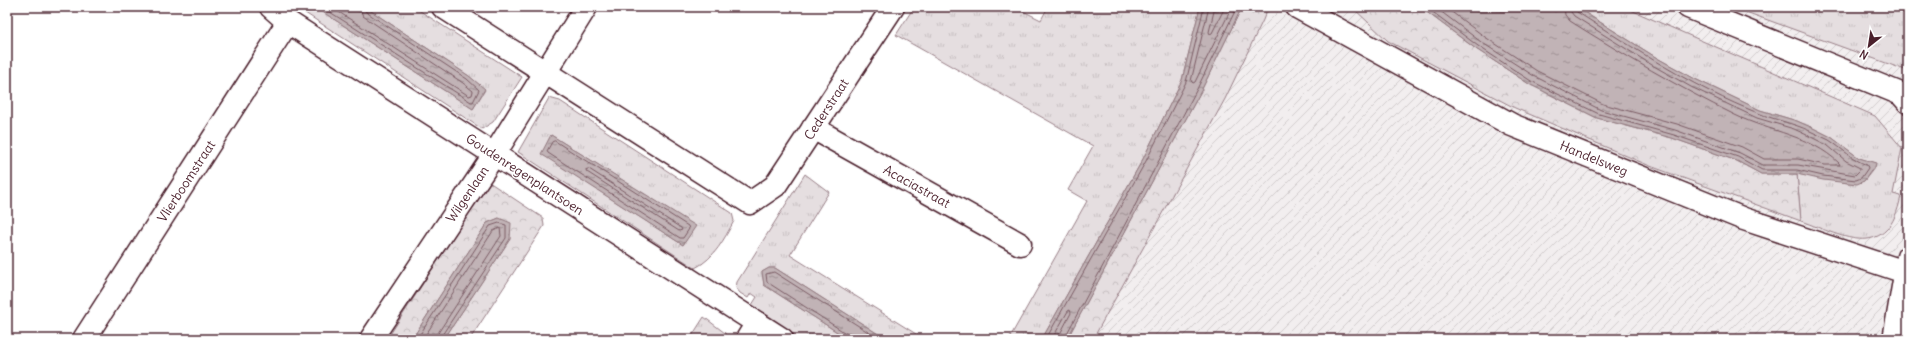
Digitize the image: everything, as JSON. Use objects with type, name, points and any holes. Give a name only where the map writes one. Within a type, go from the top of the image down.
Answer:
[{"type":"street","name":"Goudenregenplantsoen","points":[[271,7],[288,22],[494,155],[752,331],[782,339]]},
{"type":"street","points":[[443,7],[545,71]]},
{"type":"street","name":"Wilgenlaan","points":[[371,339],[494,155],[586,7]]},
{"type":"street","name":"Cederstraat","points":[[545,71],[750,203],[776,186],[893,7]]},
{"type":"street","name":"Handelsweg","points":[[1297,7],[1512,125],[1744,219],[1907,268]]},
{"type":"street","points":[[1688,7],[1901,94],[1908,102]]},
{"type":"street","name":"Vlierboomstraat","points":[[84,339],[288,22]]},
{"type":"street","name":"Acaciastraat","points":[[813,128],[1020,244]]},
{"type":"street","points":[[1894,339],[1907,268]]},
{"type":"shaded area","points":[[1245,7],[1848,7],[1908,42],[1908,339],[1067,339]]},
{"type":"green space","points":[[296,7],[315,7],[473,109],[485,90],[469,76],[365,7],[414,7],[522,77],[493,122],[482,129]]},
{"type":"green space","points":[[914,7],[1015,7],[1041,20],[1048,7],[1200,7],[1182,80],[1143,159],[1042,339],[1009,339],[1087,201],[1068,190],[1093,146],[896,35]]},
{"type":"green space","points":[[1242,7],[1268,7],[1225,99],[1093,339],[1067,339],[1201,91]]},
{"type":"green space","points":[[1352,7],[1420,7],[1476,49],[1529,84],[1597,118],[1672,138],[1737,161],[1761,174],[1797,174],[1801,221],[1650,166],[1515,108],[1388,41]]},
{"type":"green space","points":[[1576,7],[1624,7],[1875,116],[1902,148],[1893,194],[1901,196],[1895,217],[1886,230],[1875,237],[1863,239],[1849,238],[1801,221],[1797,174],[1848,183],[1864,181],[1875,167],[1875,163],[1859,158],[1831,137],[1813,128],[1797,121],[1760,110],[1695,79],[1657,58]]},
{"type":"green space","points":[[1732,7],[1897,7],[1908,14],[1908,71]]},
{"type":"green space","points":[[549,98],[560,101],[732,213],[734,221],[723,241],[708,259],[695,268],[518,152]],"holes":[[[551,135],[695,226],[683,245],[542,154]]]},
{"type":"green space","points":[[805,174],[829,192],[790,255],[924,339],[886,339],[775,268],[769,268],[762,272],[764,285],[848,339],[798,339],[750,308],[757,297],[751,293],[748,298],[740,293],[736,288],[737,282]]},
{"type":"green space","points":[[489,182],[543,218],[544,226],[470,339],[444,339],[510,239],[499,218],[487,223],[412,339],[387,339]]},
{"type":"green space","points":[[704,317],[725,333],[726,339],[690,339]]},
{"type":"water","points":[[315,7],[365,7],[469,76],[485,89],[473,109]]},
{"type":"water","points":[[1200,7],[1242,7],[1201,91],[1067,339],[1042,339],[1143,159],[1182,80]]},
{"type":"water","points":[[1420,7],[1576,7],[1657,58],[1695,79],[1760,110],[1797,121],[1813,128],[1831,137],[1859,158],[1876,163],[1875,167],[1864,181],[1857,184],[1823,180],[1797,174],[1761,174],[1737,161],[1672,138],[1597,118],[1529,84],[1476,49]]},
{"type":"water","points":[[551,135],[696,226],[683,245],[541,154]]},
{"type":"water","points":[[499,218],[511,223],[510,239],[444,339],[412,339],[487,223]]},
{"type":"water","points":[[769,268],[775,268],[886,339],[848,339],[764,285],[762,272]]}]
